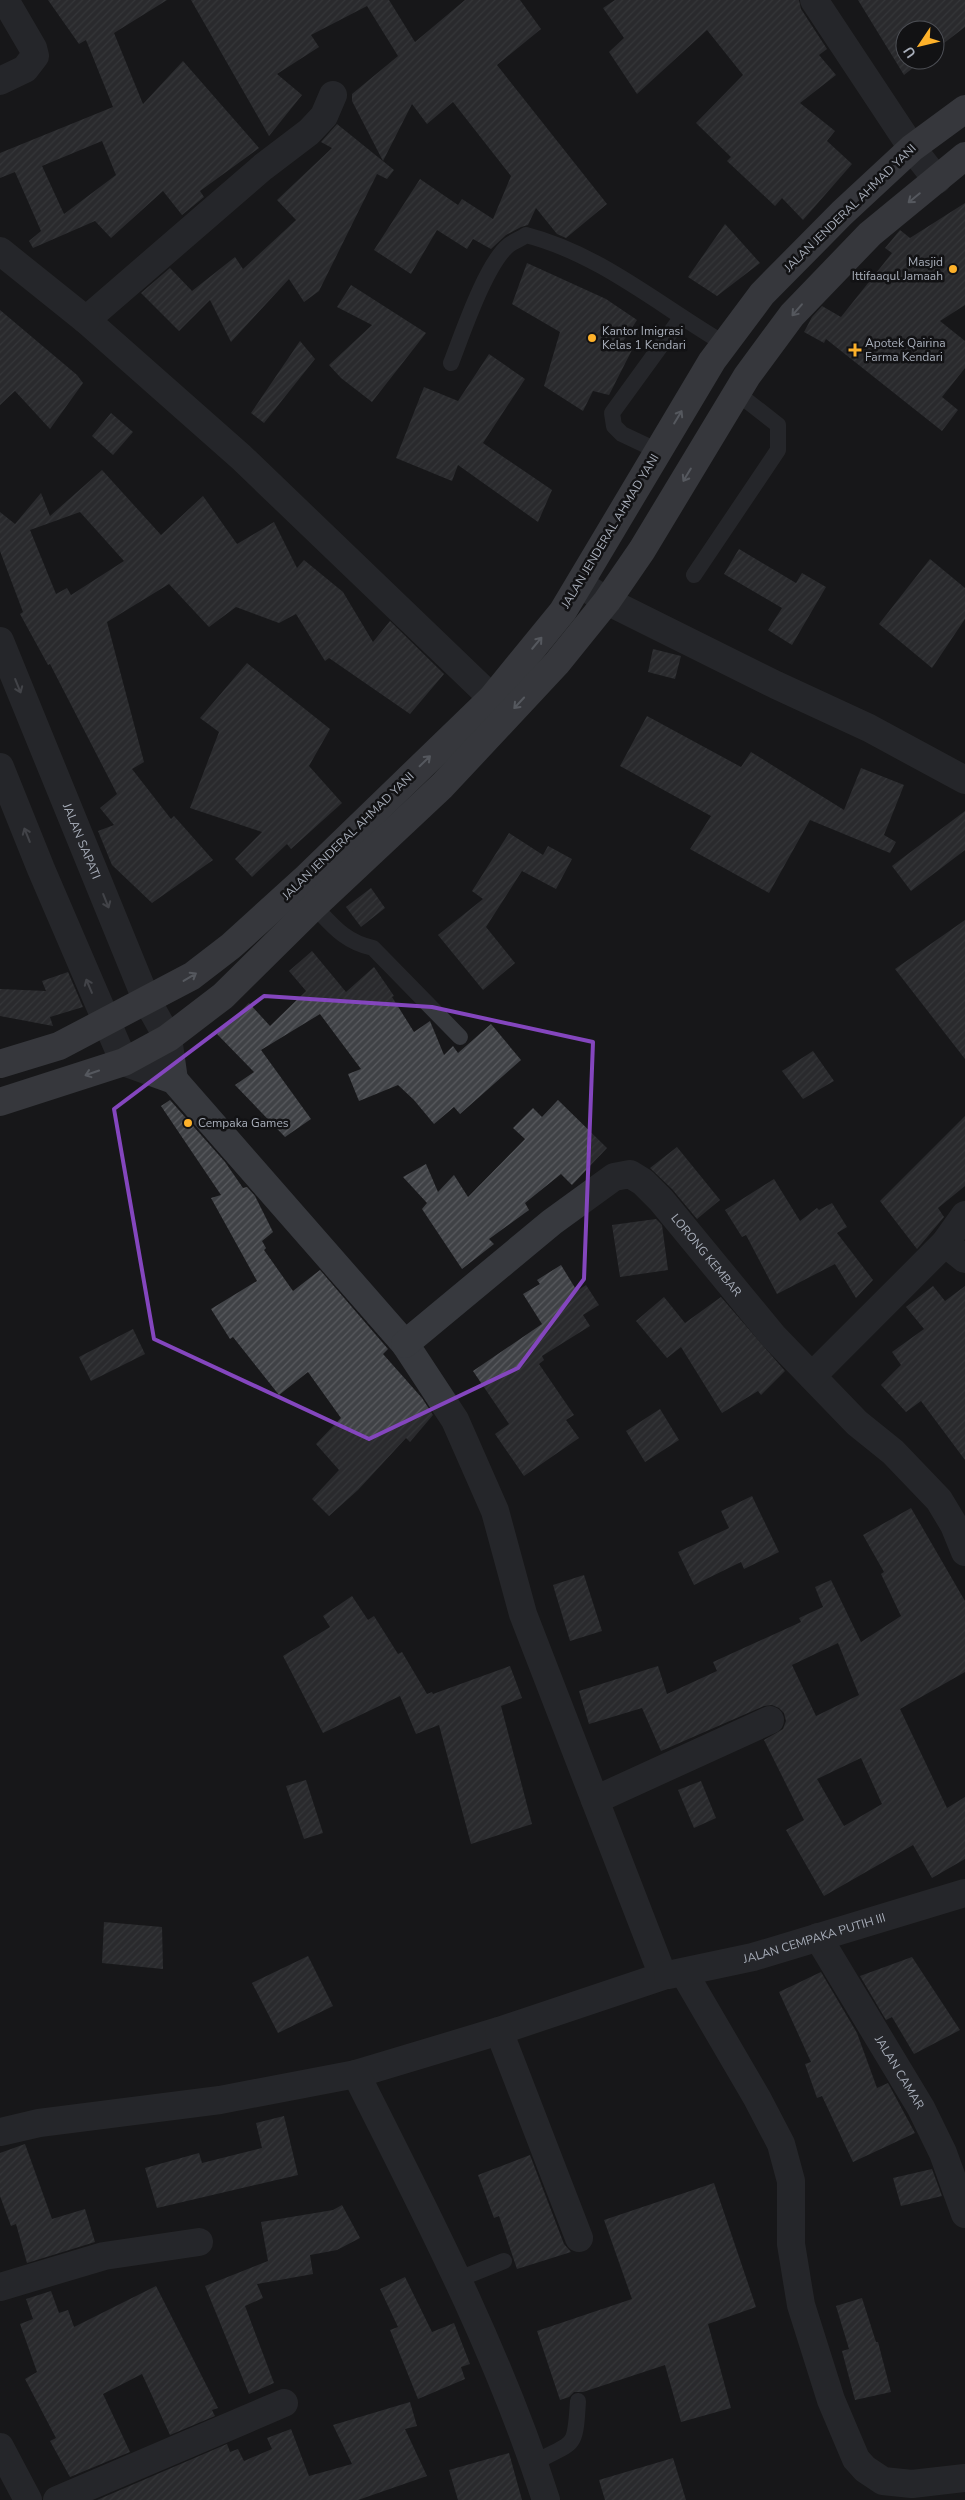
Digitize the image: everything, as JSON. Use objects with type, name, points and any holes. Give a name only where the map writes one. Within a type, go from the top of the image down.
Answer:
[{"type":"highway","name":"JALAN JENDERAL AHMAD YANI","points":[[0,1064],[59,1046],[192,976],[231,946],[307,877],[492,698],[563,611],[712,361],[762,294],[842,213],[912,148],[965,109]]},
{"type":"highway","points":[[0,1102],[124,1062],[168,1038],[223,996],[314,906],[442,786],[557,663],[607,601],[642,550],[737,393],[792,315],[835,268],[870,234],[965,156]]},
{"type":"street","points":[[0,81],[25,69],[34,56],[33,48],[5,0]]},
{"type":"street","points":[[814,0],[912,148],[936,180]]},
{"type":"street","points":[[86,320],[263,167],[309,132],[324,116],[333,95]]},
{"type":"street","points":[[0,251],[86,320],[241,456],[492,698]]},
{"type":"street","points":[[580,584],[607,601],[776,685],[869,728],[964,777]]},
{"type":"street","name":"JALAN SAPATI","points":[[0,641],[146,999],[168,1038]]},
{"type":"street","points":[[0,767],[104,1021],[124,1062],[174,1080],[405,1344],[455,1420],[495,1511],[523,1614],[595,1800],[673,1974],[757,2098],[781,2144],[791,2181],[791,2244],[801,2305],[831,2400],[856,2459],[865,2469],[883,2481],[912,2484],[965,2478]]},
{"type":"street","points":[[168,1038],[174,1080]]},
{"type":"street","name":"LORONG KEMBAR","points":[[405,1344],[552,1222],[614,1177],[630,1174],[643,1182],[661,1200],[773,1336],[857,1423],[893,1452],[939,1500],[954,1525],[965,1552]]},
{"type":"street","points":[[812,1376],[955,1251],[965,1215]]},
{"type":"street","points":[[595,1800],[770,1720]]},
{"type":"street","name":"JALAN CEMPAKA PUTIH III","points":[[0,2132],[39,2123],[220,2100],[356,2074],[673,1974],[753,1957],[818,1937],[963,1899]]},
{"type":"street","name":"JALAN CAMAR","points":[[818,1937],[921,2108],[943,2153],[965,2214]]},
{"type":"street","points":[[499,2030],[579,2238]]},
{"type":"street","points":[[356,2074],[459,2279],[501,2374],[546,2500]]},
{"type":"street","points":[[0,2287],[104,2256],[199,2242]]},
{"type":"street","points":[[57,2500],[284,2402]]},
{"type":"street","points":[[0,2447],[28,2500]]},
{"type":"lane","points":[[451,363],[490,271],[508,246],[526,235],[547,241],[592,260],[681,318],[725,344]]},
{"type":"lane","points":[[658,451],[622,434],[614,426],[612,413],[681,318]]},
{"type":"lane","points":[[694,574],[778,450],[778,425],[737,393]]},
{"type":"lane","points":[[314,906],[338,931],[354,944],[373,948],[460,1037]]},
{"type":"lane","points":[[459,2279],[504,2261]]},
{"type":"lane","points":[[534,2462],[569,2446],[576,2436],[578,2402]]},
{"type":"highlighted area","points":[[264,996],[432,1007],[593,1042],[584,1279],[518,1368],[369,1439],[154,1339],[114,1109]]},
{"type":"building","points":[[48,0],[167,0],[114,33],[143,104],[183,61],[259,148],[200,191],[204,197],[182,215],[163,191],[111,238],[95,221],[33,248],[29,241],[41,231],[15,172],[0,178],[0,153],[113,107],[86,40],[79,44]],"holes":[[[102,141],[116,175],[64,214],[42,166]]]},
{"type":"building","points":[[191,0],[389,0],[415,42],[465,0],[520,0],[541,29],[497,65],[607,204],[566,238],[557,234],[536,208],[528,225],[506,235],[491,249],[473,239],[467,249],[437,230],[411,274],[374,250],[420,179],[458,205],[462,199],[493,219],[511,176],[453,102],[427,124],[412,104],[383,161],[352,101],[352,94],[398,56],[367,6],[311,35],[319,47],[277,74],[302,95],[269,136]]},
{"type":"building","points":[[615,0],[799,0],[801,9],[827,49],[819,55],[836,75],[800,103],[835,131],[827,141],[852,164],[803,220],[782,198],[775,206],[727,161],[731,157],[696,123],[743,75],[707,30],[637,94],[609,52],[624,38],[603,8]]},
{"type":"building","points":[[858,0],[965,0],[965,27],[945,42],[945,20],[895,20],[895,60]]},
{"type":"building","points":[[901,70],[910,70],[904,75]]},
{"type":"building","points":[[337,124],[394,170],[387,179],[377,174],[319,291],[304,302],[289,279],[231,342],[210,300],[179,331],[141,293],[170,268],[192,291],[235,257],[243,269],[296,220],[277,200],[332,148],[321,142]]},
{"type":"building","points":[[965,203],[965,305],[940,321],[965,341],[965,368],[942,397],[958,410],[942,431],[826,339],[824,343],[804,332],[812,317],[822,306],[841,317],[892,253],[885,248],[900,230],[910,238]]},
{"type":"building","points":[[725,224],[760,263],[717,296],[688,277]]},
{"type":"building","name":"Kantor Imigrasi Kelas 1 Kendari","points":[[527,263],[606,299],[637,320],[622,343],[633,348],[609,395],[593,391],[583,411],[544,386],[560,332],[512,304]]},
{"type":"building","points":[[351,285],[426,333],[372,402],[341,378],[329,365],[372,325],[337,307]]},
{"type":"building","points":[[0,310],[77,375],[83,383],[50,429],[15,391],[0,405]]},
{"type":"building","points":[[300,341],[315,359],[264,423],[251,413]]},
{"type":"building","points":[[489,354],[525,379],[483,443],[552,490],[538,522],[458,465],[452,481],[396,458],[424,387],[458,401]]},
{"type":"building","points":[[111,413],[133,432],[113,455],[92,436]]},
{"type":"building","points":[[102,470],[161,535],[203,496],[237,544],[274,522],[297,568],[304,560],[343,592],[373,642],[390,621],[444,674],[410,714],[329,658],[325,661],[296,614],[279,623],[236,607],[209,627],[169,584],[107,622],[144,762],[132,769],[171,819],[174,816],[213,860],[152,903],[112,865],[98,831],[114,825],[100,808],[117,794],[50,664],[48,665],[20,614],[23,612],[0,551],[0,512],[15,524],[41,493],[50,516]],"holes":[[[80,512],[124,561],[71,595],[67,588],[56,594],[30,530]]]},
{"type":"building","points":[[739,549],[796,583],[802,573],[826,587],[792,645],[768,630],[782,608],[724,574]]},
{"type":"building","points":[[930,559],[965,588],[965,619],[932,668],[879,624]]},
{"type":"building","points":[[653,649],[681,656],[675,679],[648,672]]},
{"type":"building","points":[[247,663],[330,729],[309,766],[342,803],[291,849],[287,844],[252,877],[235,859],[262,832],[190,808],[219,732],[200,718]]},
{"type":"building","points":[[647,716],[741,767],[751,752],[844,810],[861,768],[904,785],[884,835],[896,842],[890,853],[810,820],[769,893],[690,849],[711,816],[620,766]]},
{"type":"building","points":[[965,811],[965,850],[911,891],[892,866]]},
{"type":"building","points":[[509,833],[543,855],[548,846],[572,859],[556,889],[522,871],[486,927],[515,963],[483,990],[438,935],[483,899],[472,891]]},
{"type":"building","points":[[371,888],[385,908],[361,927],[346,907]]},
{"type":"building","points":[[965,920],[965,1059],[895,969]]},
{"type":"building","points":[[312,951],[346,992],[374,967],[394,996],[392,997],[414,1032],[430,1021],[444,1055],[453,1046],[458,1053],[491,1024],[521,1060],[460,1114],[454,1107],[434,1124],[414,1100],[398,1085],[359,1101],[348,1074],[361,1069],[320,1014],[261,1050],[311,1119],[285,1137],[235,1085],[254,1072],[217,1034],[249,1003],[270,1026],[306,991],[289,971]]},
{"type":"building","points":[[68,972],[83,1007],[50,1017],[53,1026],[0,1016],[0,989],[46,991],[42,981]]},
{"type":"building","points":[[813,1051],[834,1081],[803,1099],[782,1071]]},
{"type":"building","points":[[170,1100],[225,1162],[243,1188],[247,1187],[255,1196],[273,1232],[262,1241],[266,1248],[264,1250],[293,1291],[320,1270],[388,1349],[383,1354],[422,1398],[433,1415],[410,1442],[406,1438],[358,1490],[329,1516],[312,1499],[339,1470],[316,1444],[341,1418],[308,1372],[279,1395],[233,1337],[230,1339],[211,1309],[257,1281],[211,1198],[221,1195],[161,1106]]},
{"type":"building","points":[[558,1100],[607,1148],[572,1185],[561,1174],[525,1203],[529,1210],[489,1239],[494,1244],[462,1269],[422,1209],[427,1203],[403,1177],[426,1164],[438,1192],[454,1175],[468,1197],[525,1139],[513,1128],[533,1108],[542,1117]]},
{"type":"building","points":[[965,1116],[965,1186],[938,1208],[944,1217],[917,1249],[880,1201]]},
{"type":"building","points":[[677,1147],[720,1200],[697,1219],[672,1189],[650,1168]]},
{"type":"building","points":[[774,1179],[800,1221],[817,1208],[819,1210],[832,1203],[847,1227],[837,1233],[873,1280],[856,1298],[835,1264],[777,1294],[746,1235],[742,1237],[725,1210]]},
{"type":"building","points":[[656,1219],[662,1225],[668,1270],[620,1277],[612,1225]]},
{"type":"building","points":[[561,1265],[577,1291],[586,1285],[599,1305],[583,1315],[590,1326],[542,1356],[544,1360],[539,1364],[574,1415],[566,1420],[579,1438],[524,1476],[495,1434],[509,1424],[473,1371],[542,1324],[523,1294],[540,1284],[537,1280]]},
{"type":"building","points":[[933,1286],[945,1301],[965,1286],[965,1460],[921,1401],[906,1412],[881,1385],[901,1365],[892,1352],[924,1329],[906,1307]]},
{"type":"building","points":[[664,1297],[685,1323],[721,1297],[785,1371],[761,1395],[758,1391],[722,1413],[681,1347],[667,1358],[636,1321]]},
{"type":"building","points":[[133,1329],[145,1354],[91,1381],[79,1357]]},
{"type":"building","points":[[660,1409],[679,1440],[645,1462],[626,1431]]},
{"type":"building","points":[[752,1496],[779,1552],[744,1569],[741,1562],[694,1585],[678,1552],[729,1528],[721,1511]]},
{"type":"building","points":[[911,1508],[965,1601],[965,1672],[900,1709],[947,1808],[965,1797],[965,1859],[932,1878],[913,1845],[824,1896],[786,1830],[804,1820],[764,1740],[783,1729],[786,1721],[784,1713],[779,1708],[772,1705],[764,1706],[661,1751],[642,1708],[589,1724],[579,1691],[658,1666],[667,1694],[717,1671],[713,1662],[801,1622],[799,1618],[823,1607],[815,1587],[831,1580],[861,1642],[901,1616],[881,1574],[884,1572],[863,1535]],"holes":[[[838,1643],[859,1695],[816,1716],[792,1665]],[[861,1758],[882,1804],[844,1826],[817,1779]]]},
{"type":"building","points":[[584,1575],[602,1631],[570,1641],[553,1585]]},
{"type":"building","points":[[352,1596],[368,1620],[374,1616],[398,1654],[402,1652],[427,1694],[432,1692],[433,1694],[510,1666],[522,1698],[501,1706],[532,1824],[471,1844],[439,1725],[416,1734],[400,1696],[323,1733],[283,1656],[330,1627],[323,1616]]},
{"type":"building","points":[[306,1780],[323,1833],[304,1839],[286,1786]]},
{"type":"building","points":[[701,1781],[716,1818],[694,1828],[678,1790]]},
{"type":"building","points":[[104,1922],[162,1927],[163,1969],[102,1963]]},
{"type":"building","points":[[308,1956],[333,2006],[278,2033],[252,1983]]},
{"type":"building","points":[[912,1957],[960,2030],[914,2054],[892,2017],[886,2020],[860,1976]]},
{"type":"building","points":[[821,1972],[857,2033],[877,2088],[888,2083],[915,2133],[853,2162],[822,2096],[817,2098],[805,2064],[811,2062],[779,1992]]},
{"type":"building","points":[[284,2116],[298,2175],[157,2208],[145,2168],[199,2153],[202,2163],[262,2148],[256,2123]]},
{"type":"building","points":[[25,2144],[52,2219],[85,2209],[95,2242],[27,2263],[16,2224],[11,2226],[0,2196],[0,2153]]},
{"type":"building","points":[[530,2155],[564,2244],[571,2252],[517,2269],[499,2216],[494,2218],[478,2175]]},
{"type":"building","points":[[932,2169],[942,2196],[901,2206],[893,2178]]},
{"type":"building","points":[[714,2183],[756,2307],[708,2324],[731,2408],[681,2422],[665,2365],[583,2392],[574,2392],[569,2397],[560,2400],[537,2331],[632,2299],[604,2220]]},
{"type":"building","points":[[342,2205],[360,2238],[337,2250],[310,2255],[313,2274],[257,2284],[263,2298],[245,2306],[274,2383],[249,2394],[205,2286],[268,2261],[261,2222],[333,2210]]},
{"type":"building","points":[[405,2277],[432,2332],[454,2323],[470,2364],[461,2367],[465,2379],[418,2399],[390,2330],[398,2327],[380,2289]]},
{"type":"building","points":[[156,2286],[218,2408],[212,2410],[215,2416],[170,2435],[142,2374],[103,2394],[130,2452],[70,2477],[50,2441],[56,2438],[25,2379],[37,2372],[20,2324],[33,2319],[26,2299],[51,2291],[59,2313],[68,2310],[74,2327]]},
{"type":"building","points":[[862,2298],[876,2342],[878,2342],[891,2392],[855,2400],[842,2351],[849,2349],[836,2306]]},
{"type":"building","points":[[410,2402],[417,2426],[405,2429],[427,2476],[358,2500],[97,2500],[227,2444],[230,2452],[238,2449],[244,2461],[272,2449],[267,2438],[291,2429],[309,2476],[352,2464],[333,2425]]},
{"type":"building","points":[[509,2453],[522,2500],[458,2500],[449,2470]]},
{"type":"building","points":[[673,2458],[686,2500],[605,2500],[599,2480]]},
{"type":"place","name":"Masjid Ittifaaqul Jamaah","points":[[953,269]]},
{"type":"place","name":"Kantor Imigrasi Kelas 1 Kendari","points":[[592,338]]},
{"type":"place","name":"Apotek Qairina Farma Kendari","points":[[855,350]]},
{"type":"place","name":"Cempaka Games","points":[[188,1123]]}]
